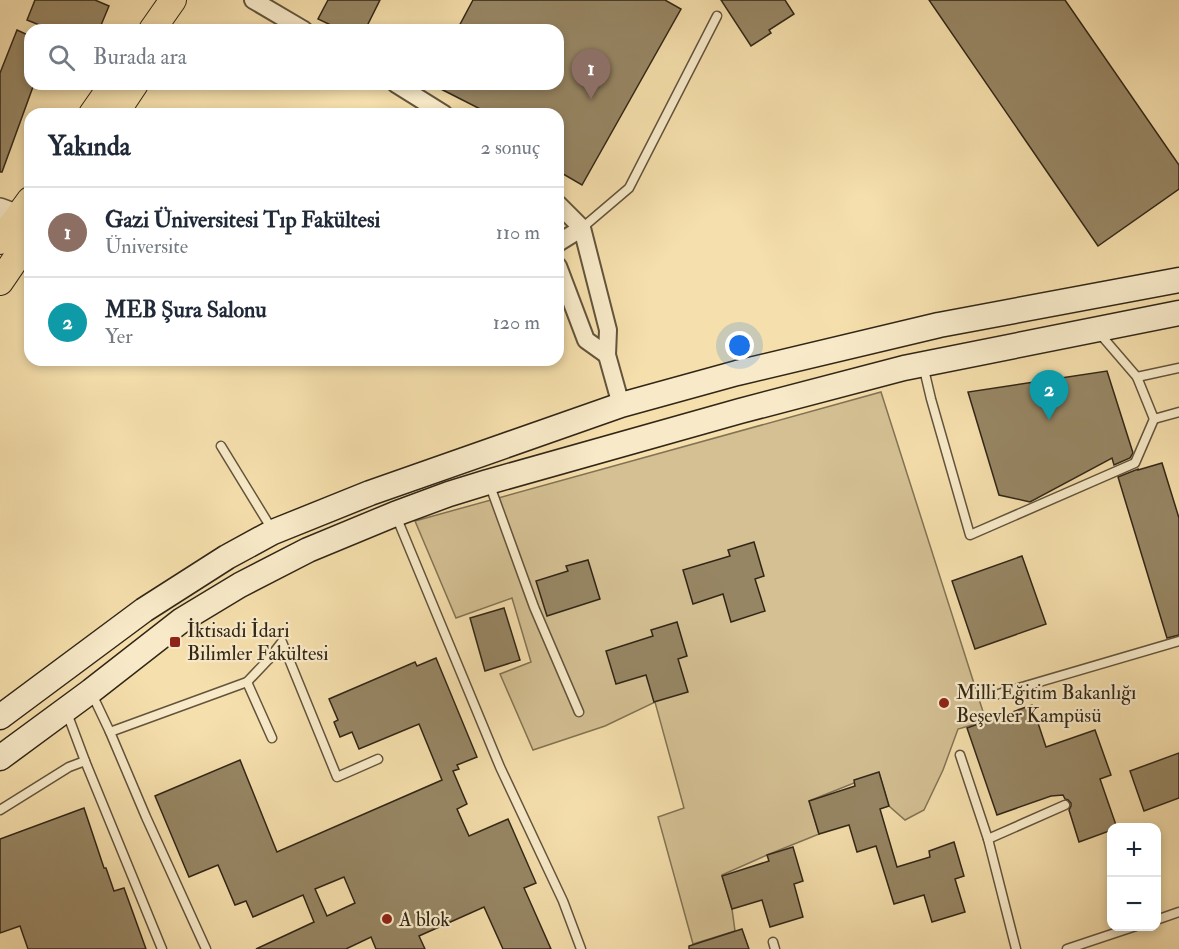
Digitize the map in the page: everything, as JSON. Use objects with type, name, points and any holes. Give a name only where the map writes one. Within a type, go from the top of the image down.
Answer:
[{"type":"main road","points":[[156,24],[173,0]]},
{"type":"main road","points":[[176,24],[192,0]]},
{"type":"main road","points":[[96,108],[109,90]]},
{"type":"main road","points":[[119,108],[131,90]]},
{"type":"main road","points":[[0,241],[20,216]]},
{"type":"main road","points":[[0,282],[20,216]]},
{"type":"main road","points":[[0,717],[144,610],[227,557],[273,532],[370,493],[621,405],[737,373],[939,325],[1179,280]]},
{"type":"main road","points":[[0,758],[182,620],[240,585],[308,550],[395,514],[488,482],[740,411],[923,364],[1179,313]]},
{"type":"street","points":[[253,0],[294,24]]},
{"type":"street","points":[[406,90],[434,108]]},
{"type":"street","points":[[564,210],[582,228],[608,330],[607,355],[621,405]]},
{"type":"street","points":[[564,239],[582,228]]},
{"type":"street","points":[[564,282],[586,340],[607,355]]},
{"type":"lane","points":[[582,228],[628,188],[717,16]]},
{"type":"lane","points":[[923,364],[970,536],[1135,463],[1154,419],[1137,377],[1105,338],[1095,330]]},
{"type":"lane","points":[[1137,377],[1179,368]]},
{"type":"lane","points":[[1154,419],[1179,412]]},
{"type":"lane","points":[[221,446],[273,532]]},
{"type":"lane","points":[[488,482],[534,607],[579,712]]},
{"type":"lane","points":[[395,514],[500,767],[563,901],[581,949]]},
{"type":"lane","points":[[995,695],[1179,641]]},
{"type":"lane","points":[[110,732],[247,682],[282,642],[337,777],[378,759]]},
{"type":"lane","points":[[247,682],[272,738]]},
{"type":"lane","points":[[91,691],[206,949]]},
{"type":"lane","points":[[66,709],[162,949]]},
{"type":"lane","points":[[960,755],[988,839],[1016,949]]},
{"type":"lane","points":[[0,810],[69,767],[85,761]]},
{"type":"lane","points":[[988,839],[1065,805]]},
{"type":"lane","points":[[1161,918],[1179,912]]},
{"type":"lane","points":[[1067,949],[1123,931]]},
{"type":"shaded area","points":[[881,392],[986,721],[958,729],[943,770],[924,810],[905,820],[889,806],[879,773],[809,801],[819,834],[722,875],[732,909],[735,931],[693,944],[658,817],[684,808],[655,702],[605,726],[533,750],[500,674],[531,662],[512,598],[456,618],[415,521]]},
{"type":"building","points":[[35,0],[95,0],[109,6],[102,24],[37,24],[27,20]]},
{"type":"building","points":[[328,0],[380,0],[368,24],[328,24],[318,19]]},
{"type":"building","points":[[473,0],[665,0],[681,9],[582,185],[564,174],[564,108],[478,108],[443,90],[564,90],[564,24],[460,24]]},
{"type":"building","points":[[721,0],[785,0],[794,14],[769,30],[771,33],[751,46]]},
{"type":"building","points":[[929,0],[1065,0],[1179,165],[1179,189],[1098,246]]},
{"type":"building","points":[[17,30],[24,33],[24,90],[32,90],[2,172],[0,172],[0,73]]},
{"type":"building","points":[[1107,371],[1133,453],[1130,458],[1114,465],[1112,458],[1030,502],[999,495],[968,392]]},
{"type":"building","points":[[1162,463],[1179,518],[1179,635],[1167,638],[1118,477]]},
{"type":"building","points":[[754,542],[764,576],[755,579],[765,611],[731,622],[723,594],[693,604],[683,570],[730,556],[728,550]]},
{"type":"building","points":[[1022,556],[1046,624],[975,649],[952,581]]},
{"type":"building","points":[[588,560],[600,599],[547,616],[536,581],[568,571],[566,566]]},
{"type":"building","points":[[504,608],[520,660],[485,671],[470,618]]},
{"type":"building","points":[[677,622],[687,656],[678,659],[688,692],[654,702],[646,675],[616,684],[606,651],[653,636],[651,630]]},
{"type":"building","points":[[436,658],[477,757],[457,765],[459,769],[453,771],[467,804],[457,809],[469,836],[508,819],[536,883],[524,888],[551,949],[503,949],[484,907],[419,936],[425,949],[376,949],[371,937],[346,949],[256,949],[314,922],[303,895],[253,917],[246,901],[235,905],[218,865],[189,877],[155,796],[240,760],[277,852],[442,780],[419,724],[359,749],[352,732],[340,737],[334,722],[338,720],[329,699],[415,662],[417,666]],"holes":[[[344,877],[355,903],[327,916],[315,889]]]},
{"type":"building","points":[[1032,705],[1046,747],[1095,730],[1111,775],[1100,779],[1115,823],[1107,823],[1107,832],[1079,842],[1069,810],[1071,803],[1063,795],[1051,796],[997,815],[967,728]]},
{"type":"building","points":[[1179,753],[1179,798],[1144,811],[1130,771]]},
{"type":"building","points":[[879,772],[889,806],[880,809],[897,867],[930,857],[929,851],[954,842],[964,876],[955,879],[965,912],[932,922],[924,895],[894,904],[876,846],[857,852],[849,825],[819,834],[809,801],[855,786],[854,780]]},
{"type":"building","points":[[84,808],[114,891],[124,888],[146,949],[28,949],[20,926],[0,933],[0,839]]},
{"type":"building","points":[[793,847],[803,881],[794,884],[803,917],[770,927],[762,900],[732,909],[722,876],[769,861],[767,855]]},
{"type":"building","points":[[742,929],[749,949],[689,949],[689,946]]},
{"type":"place","name":"Gazi Üniversitesi Tıp Fakültesi","points":[[591,99]]},
{"type":"place","name":"MEB Şura Salonu","points":[[1049,420]]},
{"type":"place","name":"İktisadi İdari Bilimler Fakültesi","points":[[175,642]]},
{"type":"place","name":"Milli Eğitim Bakanlığı Beşevler Kampüsü","points":[[944,703]]},
{"type":"place","name":"A blok","points":[[387,919]]}]
